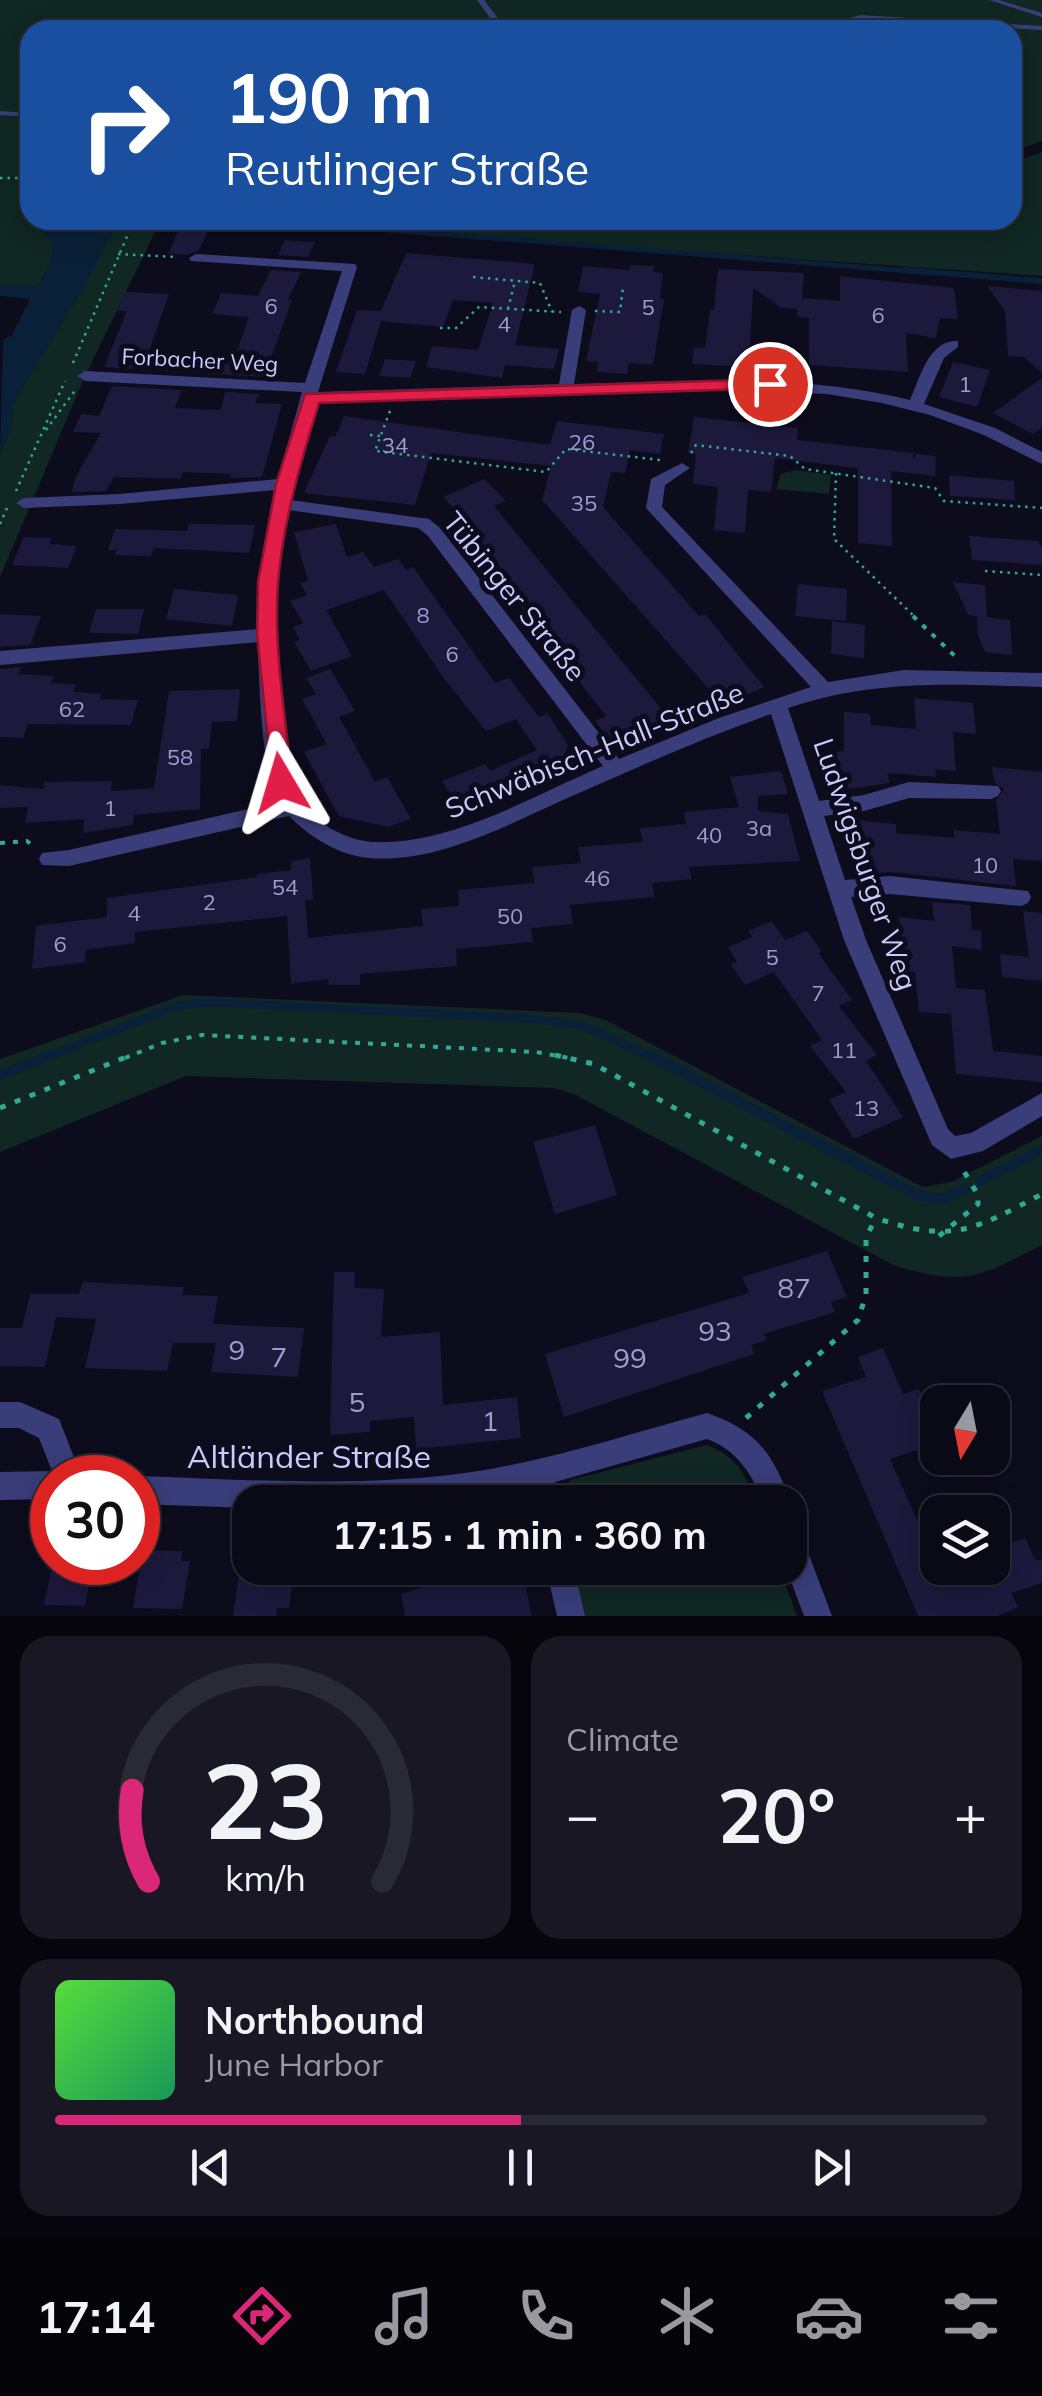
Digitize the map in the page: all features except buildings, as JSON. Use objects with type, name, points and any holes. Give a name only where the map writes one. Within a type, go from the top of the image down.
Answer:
[{"type":"street","points":[[49,859],[69,858],[292,807],[281,783],[268,635],[268,582],[286,484],[350,267],[196,258]]},
{"type":"street","points":[[566,388],[579,310]]},
{"type":"street","points":[[916,405],[938,356],[954,344]]},
{"type":"street","name":"Forbacher Weg","points":[[85,376],[311,393],[397,394],[799,384],[916,405],[974,424],[1042,458]]},
{"type":"street","points":[[677,464],[657,483],[654,508],[824,690]]},
{"type":"street","points":[[24,503],[286,484]]},
{"type":"street","name":"Tübinger Straße","points":[[281,504],[423,523],[616,769]]},
{"type":"street","points":[[0,658],[268,635]]},
{"type":"street","name":"Schwäbisch-Hall-Straße","points":[[292,807],[340,842],[368,850],[389,850],[474,830],[616,769],[824,690],[892,678],[1042,680]]},
{"type":"street","name":"Ludwigsburger Weg","points":[[778,706],[837,889],[940,1137],[960,1164]]},
{"type":"street","points":[[814,809],[864,804],[908,790],[991,790]]},
{"type":"street","points":[[837,889],[890,885],[1021,897]]},
{"type":"street","points":[[960,1164],[975,1142],[1042,1104]]},
{"type":"street","points":[[0,1415],[20,1415],[49,1429],[59,1455]]},
{"type":"street","name":"Altländer Straße","points":[[160,1491],[334,1497],[430,1493],[539,1472],[689,1428],[707,1426],[730,1433]]},
{"type":"street","points":[[730,1433],[758,1458],[770,1485]]},
{"type":"street","points":[[539,1472],[542,1485]]},
{"type":"street","points":[[0,1486],[30,1486]]},
{"type":"street","points":[[564,1585],[571,1616]]},
{"type":"street","points":[[806,1585],[818,1616]]},
{"type":"lane","points":[[480,0],[495,20]]},
{"type":"lane","points":[[992,0],[1042,14]]},
{"type":"lane","points":[[848,20],[896,20]]},
{"type":"path","points":[[118,254],[196,258]]},
{"type":"path","points":[[473,277],[540,282],[552,312]]},
{"type":"path","points":[[508,309],[515,280]]},
{"type":"path","points":[[440,328],[456,328],[479,307],[620,312],[623,287]]},
{"type":"path","points":[[42,436],[85,376]]},
{"type":"path","points":[[397,394],[375,451],[546,472],[566,449],[677,464],[696,445],[790,456],[806,469],[935,488],[944,501],[1042,508]]},
{"type":"path","points":[[370,435],[381,436]]},
{"type":"path","points":[[836,473],[834,538],[943,646],[981,678]]},
{"type":"path","points":[[985,571],[1042,575]]},
{"type":"path","points":[[0,844],[27,841],[49,859]]},
{"type":"path","points":[[0,1108],[162,1043],[202,1035],[557,1055],[594,1064],[876,1218],[914,1233],[960,1234],[1042,1194]]},
{"type":"path","points":[[939,1236],[978,1204],[978,1195],[960,1164]]},
{"type":"path","points":[[730,1433],[790,1375],[858,1320],[866,1296],[866,1237],[876,1218]]},
{"type":"green space","points":[[0,0],[1042,0],[1042,141],[1022,148],[1022,20],[20,20],[20,230],[42,230],[52,242],[52,260],[38,286],[0,286]]},
{"type":"green space","points":[[1042,152],[1042,276],[379,230],[1022,230],[1022,160]]},
{"type":"green space","points":[[112,230],[156,230],[85,376],[0,577],[0,453],[11,428],[13,404],[86,283]]},
{"type":"green space","points":[[795,470],[831,475],[829,494],[776,489],[781,474]]},
{"type":"green space","points":[[183,995],[579,1013],[606,1020],[923,1187],[951,1182],[1042,1136],[1042,1245],[972,1275],[939,1276],[895,1266],[574,1094],[554,1088],[186,1076],[0,1152],[0,1059]]},
{"type":"green space","points":[[707,1445],[739,1468],[749,1485],[567,1485],[570,1480]]},
{"type":"green space","points":[[575,1585],[785,1585],[797,1616],[583,1616]]},
{"type":"water","points":[[42,230],[112,230],[86,283],[13,404],[11,428],[0,453],[3,340],[12,335],[30,299],[0,296],[0,286],[38,286],[52,260],[52,242]]},
{"type":"waterway","points":[[389,230],[936,273]]},
{"type":"waterway","points":[[904,270],[1042,281]]},
{"type":"waterway","points":[[44,1058],[174,1007],[205,1002],[536,1019],[583,1026],[655,1058]]},
{"type":"waterway","points":[[0,1075],[51,1055]]},
{"type":"waterway","points":[[650,1055],[917,1195],[941,1199],[965,1189]]},
{"type":"waterway","points":[[980,1181],[1042,1150]]},
{"type":"route","points":[[281,783],[273,722],[268,582],[286,484],[311,398],[770,384]]}]
